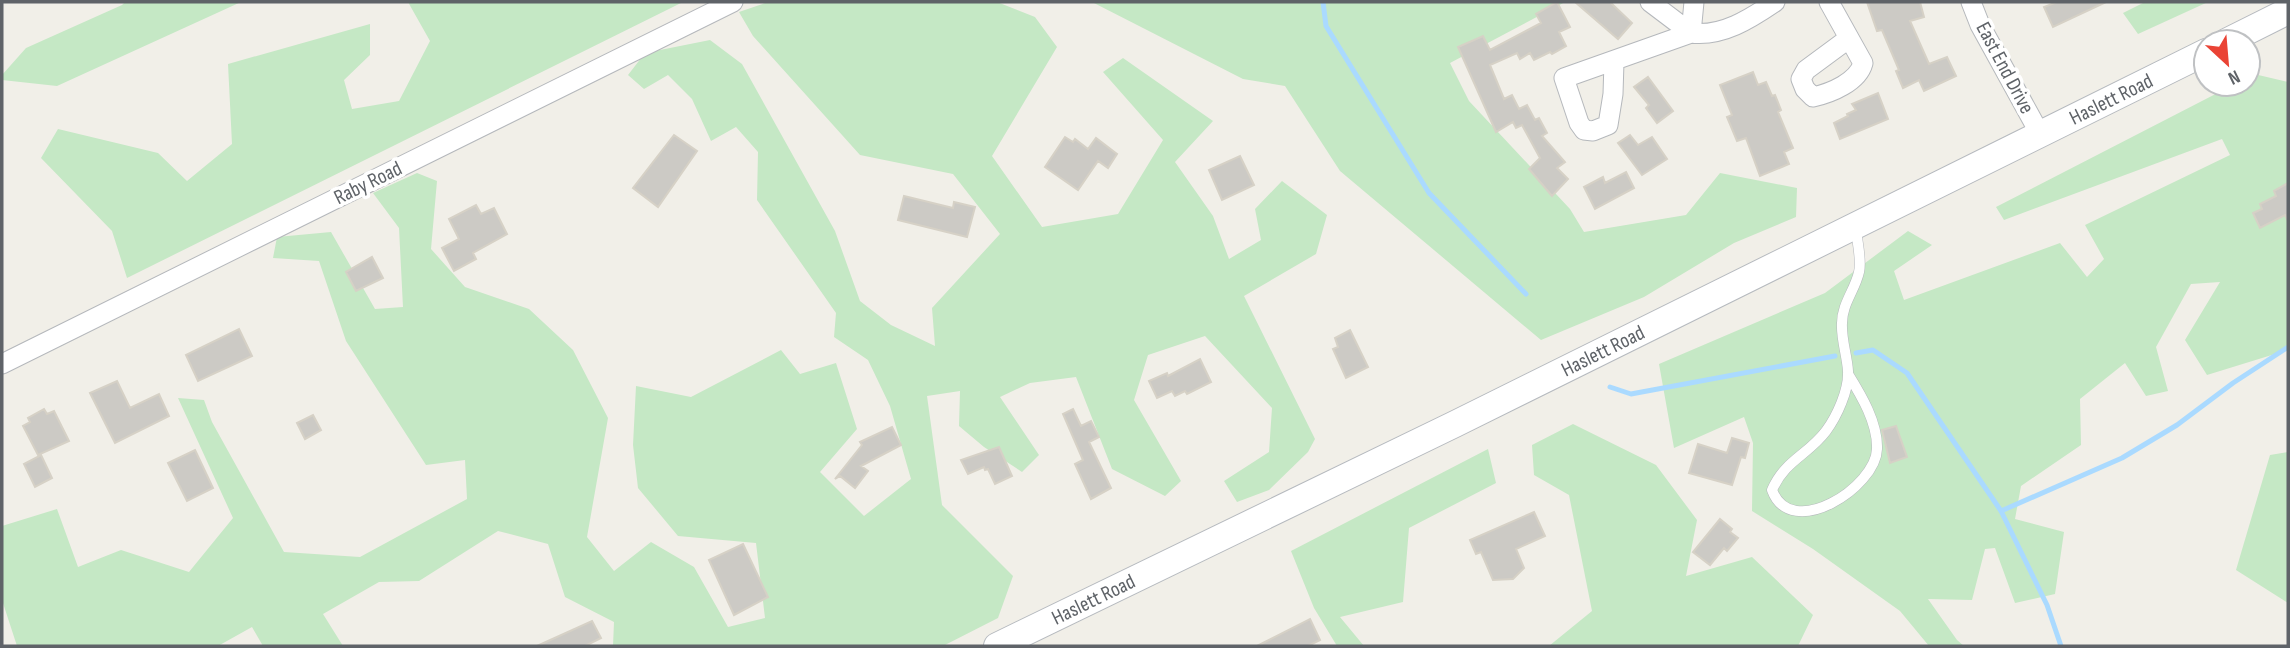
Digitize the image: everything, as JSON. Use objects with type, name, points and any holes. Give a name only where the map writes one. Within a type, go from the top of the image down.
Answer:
[{"type":"main road","points":[[2254,28],[2288,11]]},
{"type":"main road","name":"Haslett Road","points":[[997,646],[1455,424],[2192,59]]},
{"type":"street","name":"Raby Road","points":[[2,364],[733,2]]},
{"type":"street","points":[[1650,2],[1691,33],[1703,35],[1736,26],[1775,2]]},
{"type":"street","points":[[1691,33],[1694,2]]},
{"type":"street","points":[[1829,2],[1848,39]]},
{"type":"street","name":"East End Drive","points":[[1971,2],[1980,24],[2040,134]]},
{"type":"street","points":[[1614,62],[1691,33]]},
{"type":"lane","points":[[1848,374],[1874,425],[1876,459],[1868,473],[1836,500],[1818,509],[1800,512],[1786,510],[1776,501],[1772,490],[1776,482],[1791,461],[1811,447],[1827,430],[1843,397],[1848,374],[1841,322],[1860,271],[1855,225]]},
{"type":"green space","points":[[125,2],[241,2],[57,86],[2,80],[2,75],[26,48]]},
{"type":"green space","points":[[408,2],[683,2],[127,278],[112,231],[41,158],[58,129],[158,153],[187,181],[232,144],[228,64],[370,24],[370,55],[344,80],[352,109],[399,101],[430,41]]},
{"type":"green space","points":[[768,2],[997,2],[1035,17],[1057,47],[992,156],[1042,227],[1118,214],[1163,140],[1103,72],[1123,58],[1213,121],[1175,162],[1213,216],[1229,259],[1261,240],[1255,209],[1282,181],[1327,215],[1316,254],[1244,296],[1315,439],[1308,452],[1269,490],[1237,502],[1224,481],[1269,452],[1272,408],[1205,336],[1148,355],[1134,400],[1181,481],[1165,496],[1112,469],[1076,377],[1030,383],[1000,397],[1039,455],[1022,472],[984,447],[959,426],[960,391],[927,396],[942,505],[1013,576],[998,618],[943,646],[613,646],[614,622],[565,597],[548,544],[498,531],[419,581],[379,582],[323,614],[343,646],[263,646],[252,627],[218,646],[17,646],[2,600],[2,526],[57,509],[78,567],[121,550],[189,572],[233,518],[178,398],[204,400],[212,422],[284,552],[360,557],[467,499],[465,460],[426,465],[346,341],[319,261],[273,258],[277,237],[331,232],[375,309],[403,307],[399,228],[373,193],[417,173],[437,181],[431,249],[465,287],[529,309],[573,350],[608,418],[587,537],[614,571],[651,542],[694,567],[728,627],[765,618],[756,543],[678,536],[638,488],[633,445],[636,386],[691,397],[781,350],[800,374],[836,363],[857,429],[820,472],[864,516],[911,479],[890,406],[868,360],[834,337],[836,313],[757,200],[758,152],[736,127],[711,141],[692,99],[668,75],[644,89],[628,75],[645,53],[710,40],[742,64],[835,231],[860,301],[891,325],[935,346],[932,308],[1000,234],[953,174],[860,155],[753,36],[739,12]]},
{"type":"green space","points":[[1092,2],[1565,2],[1450,63],[1469,101],[1570,209],[1584,232],[1686,215],[1720,173],[1797,188],[1796,217],[1734,243],[1644,297],[1541,340],[1340,171],[1285,86],[1243,79]]},
{"type":"green space","points":[[2145,2],[2208,2],[2138,34],[2123,13]]},
{"type":"green space","points":[[2262,76],[2288,82],[2288,350],[2207,375],[2185,340],[2220,282],[2191,284],[2156,347],[2168,391],[2146,396],[2125,363],[2080,399],[2081,445],[2021,486],[2015,519],[2064,532],[2055,594],[2015,603],[1995,548],[1985,549],[1972,600],[1928,599],[1964,646],[1929,646],[1900,611],[1813,549],[1752,511],[1753,443],[1744,417],[1674,448],[1659,364],[1825,293],[1908,231],[1932,245],[1894,271],[1904,300],[2060,243],[2087,277],[2104,259],[2085,225],[2230,155],[2222,139],[2004,220],[1996,207],[2208,98],[2262,98]]},
{"type":"green space","points":[[1573,424],[1656,465],[1697,520],[1686,576],[1752,557],[1813,615],[1798,646],[1549,646],[1592,611],[1569,495],[1534,475],[1532,445]]},
{"type":"green space","points":[[1488,449],[1496,483],[1409,528],[1403,602],[1340,617],[1364,646],[1337,646],[1314,608],[1291,551]]},
{"type":"green space","points":[[2288,452],[2288,603],[2236,570],[2270,455]]},
{"type":"building","points":[[1557,2],[1570,27],[1559,32],[1566,46],[1534,60],[1530,53],[1520,59],[1517,53],[1490,65],[1504,99],[1512,95],[1519,109],[1527,105],[1535,120],[1539,118],[1547,133],[1542,136],[1565,162],[1557,168],[1568,179],[1552,196],[1529,169],[1540,158],[1522,125],[1516,128],[1513,122],[1496,132],[1458,47],[1483,36],[1490,50],[1541,23],[1536,14]]},
{"type":"building","points":[[1575,2],[1610,2],[1632,23],[1618,39]]},
{"type":"building","points":[[1867,2],[1920,2],[1924,17],[1910,21],[1929,64],[1947,57],[1956,76],[1924,91],[1919,80],[1903,88],[1896,71],[1899,70],[1882,30],[1877,31]]},
{"type":"building","points":[[2057,2],[2106,2],[2053,27],[2044,7]]},
{"type":"building","points":[[1753,72],[1758,85],[1766,82],[1772,96],[1775,95],[1781,110],[1778,112],[1793,148],[1784,152],[1789,164],[1760,176],[1746,138],[1737,141],[1727,117],[1732,115],[1720,85]]},
{"type":"building","points":[[1648,77],[1673,111],[1657,123],[1646,108],[1649,105],[1634,87]]},
{"type":"building","points":[[1878,93],[1888,119],[1840,139],[1834,123],[1856,110],[1852,104]]},
{"type":"building","points":[[674,135],[697,151],[658,207],[633,188]]},
{"type":"building","points":[[1630,135],[1638,145],[1652,137],[1667,159],[1642,175],[1618,143]]},
{"type":"building","points":[[1065,137],[1073,142],[1075,139],[1088,149],[1096,138],[1117,154],[1108,168],[1098,161],[1078,190],[1045,167]]},
{"type":"building","points":[[1240,156],[1254,185],[1222,200],[1209,170]]},
{"type":"building","points":[[1626,172],[1634,188],[1595,209],[1584,187],[1603,177],[1605,183]]},
{"type":"building","points":[[2288,183],[2288,221],[2285,215],[2260,228],[2253,213],[2262,209],[2260,204],[2276,196],[2274,191]]},
{"type":"building","points":[[904,196],[953,208],[954,202],[975,207],[967,237],[898,220]]},
{"type":"building","points":[[476,205],[481,214],[494,208],[507,234],[473,253],[476,259],[454,271],[442,248],[459,239],[449,219]]},
{"type":"building","points":[[372,257],[383,278],[356,291],[346,272]]},
{"type":"building","points":[[239,329],[252,356],[198,381],[186,355]]},
{"type":"building","points":[[1350,330],[1368,367],[1346,378],[1333,349],[1338,347],[1335,338]]},
{"type":"building","points":[[1200,359],[1211,382],[1187,394],[1185,391],[1175,396],[1172,391],[1157,398],[1149,381],[1167,373],[1168,376]]},
{"type":"building","points":[[117,381],[130,408],[159,394],[169,416],[115,443],[90,393]]},
{"type":"building","points":[[44,409],[47,414],[54,411],[69,441],[38,455],[23,426],[30,422],[28,418]]},
{"type":"building","points":[[1073,409],[1081,426],[1091,421],[1099,437],[1089,442],[1111,488],[1091,499],[1075,464],[1083,460],[1063,414]]},
{"type":"building","points":[[313,415],[321,430],[305,439],[297,423]]},
{"type":"building","points":[[1896,426],[1907,457],[1890,463],[1882,430]]},
{"type":"building","points":[[892,427],[901,445],[861,466],[868,471],[855,488],[840,476],[835,479],[862,445],[860,442]]},
{"type":"building","points":[[1732,438],[1749,443],[1745,458],[1741,457],[1732,485],[1689,473],[1698,444],[1727,453]]},
{"type":"building","points":[[999,447],[1012,476],[995,484],[988,469],[985,470],[984,467],[968,474],[961,460]]},
{"type":"building","points":[[195,450],[213,488],[187,501],[168,463]]},
{"type":"building","points":[[41,455],[52,478],[35,487],[24,464]]},
{"type":"building","points":[[1534,512],[1545,536],[1516,549],[1524,568],[1513,579],[1493,580],[1481,552],[1476,554],[1470,540]]},
{"type":"building","points":[[1720,519],[1738,538],[1727,551],[1724,548],[1710,565],[1693,552]]},
{"type":"building","points":[[743,544],[768,597],[734,615],[709,560]]},
{"type":"building","points":[[1310,619],[1320,640],[1308,646],[1257,646]]},
{"type":"building","points":[[592,621],[601,638],[585,646],[537,646]]},
{"type":"waterway","points":[[1323,2],[1326,26],[1429,193],[1526,294]]},
{"type":"waterway","points":[[2001,511],[2122,458],[2177,425],[2233,383],[2288,347]]},
{"type":"waterway","points":[[1856,353],[1873,350],[1907,373],[2001,511],[2047,605],[2061,646]]},
{"type":"waterway","points":[[1610,387],[1631,394],[1835,356]]}]
